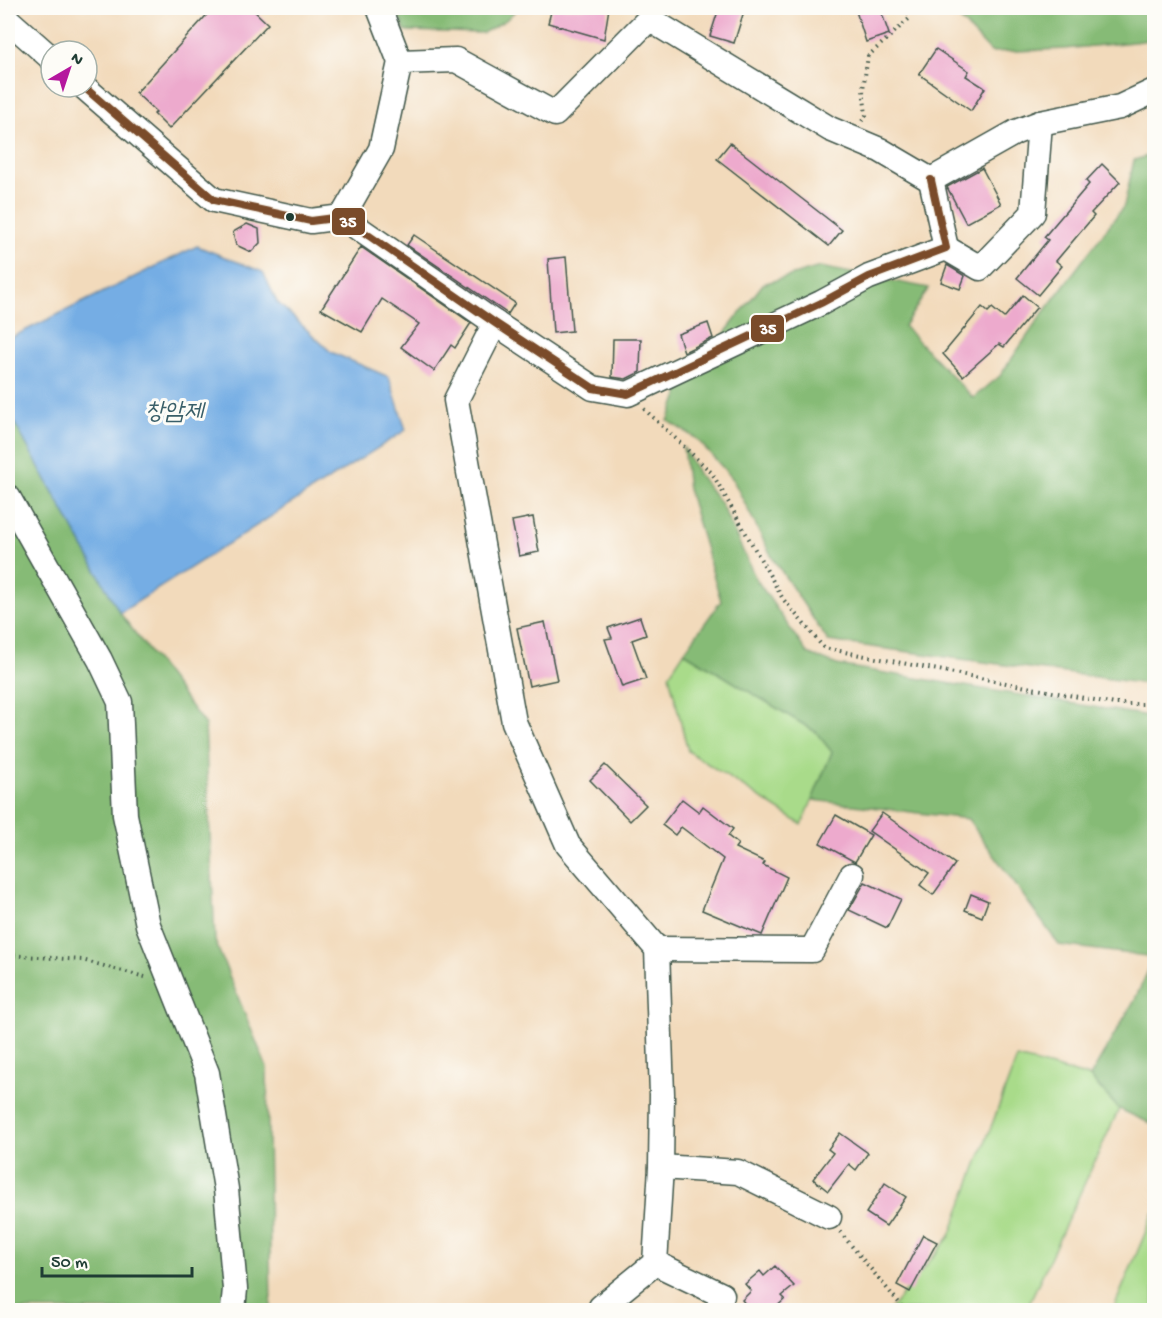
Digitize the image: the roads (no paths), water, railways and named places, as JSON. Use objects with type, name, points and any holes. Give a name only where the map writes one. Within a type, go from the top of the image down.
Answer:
[{"type":"street","points":[[342,216],[381,149],[400,62],[379,8]]},
{"type":"street","points":[[400,62],[456,60],[555,114],[649,19],[830,129],[880,150],[931,180],[946,248],[980,268],[1033,213],[1040,123]]},
{"type":"street","points":[[8,20],[39,47]]},
{"type":"street","points":[[931,180],[1016,132],[1040,123],[1120,107],[1155,91]]},
{"type":"street","points":[[98,99],[214,200],[311,221],[342,216],[593,388],[628,394],[820,303],[869,277],[946,248]]},
{"type":"street","points":[[495,323],[456,400],[514,722],[568,845],[657,949],[662,1094],[661,1167],[655,1263],[602,1306],[601,1311]]},
{"type":"street","points":[[8,497],[100,660],[120,702],[126,815],[148,925],[207,1073],[226,1189],[235,1289],[233,1311]]},
{"type":"street","points":[[657,949],[812,951],[852,875]]},
{"type":"street","points":[[661,1167],[738,1172],[829,1217]]},
{"type":"street","points":[[655,1263],[722,1295]]},
{"type":"water","name":"창암제","points":[[197,246],[263,272],[277,302],[331,352],[389,377],[406,430],[120,613],[8,411],[8,339]]}]
